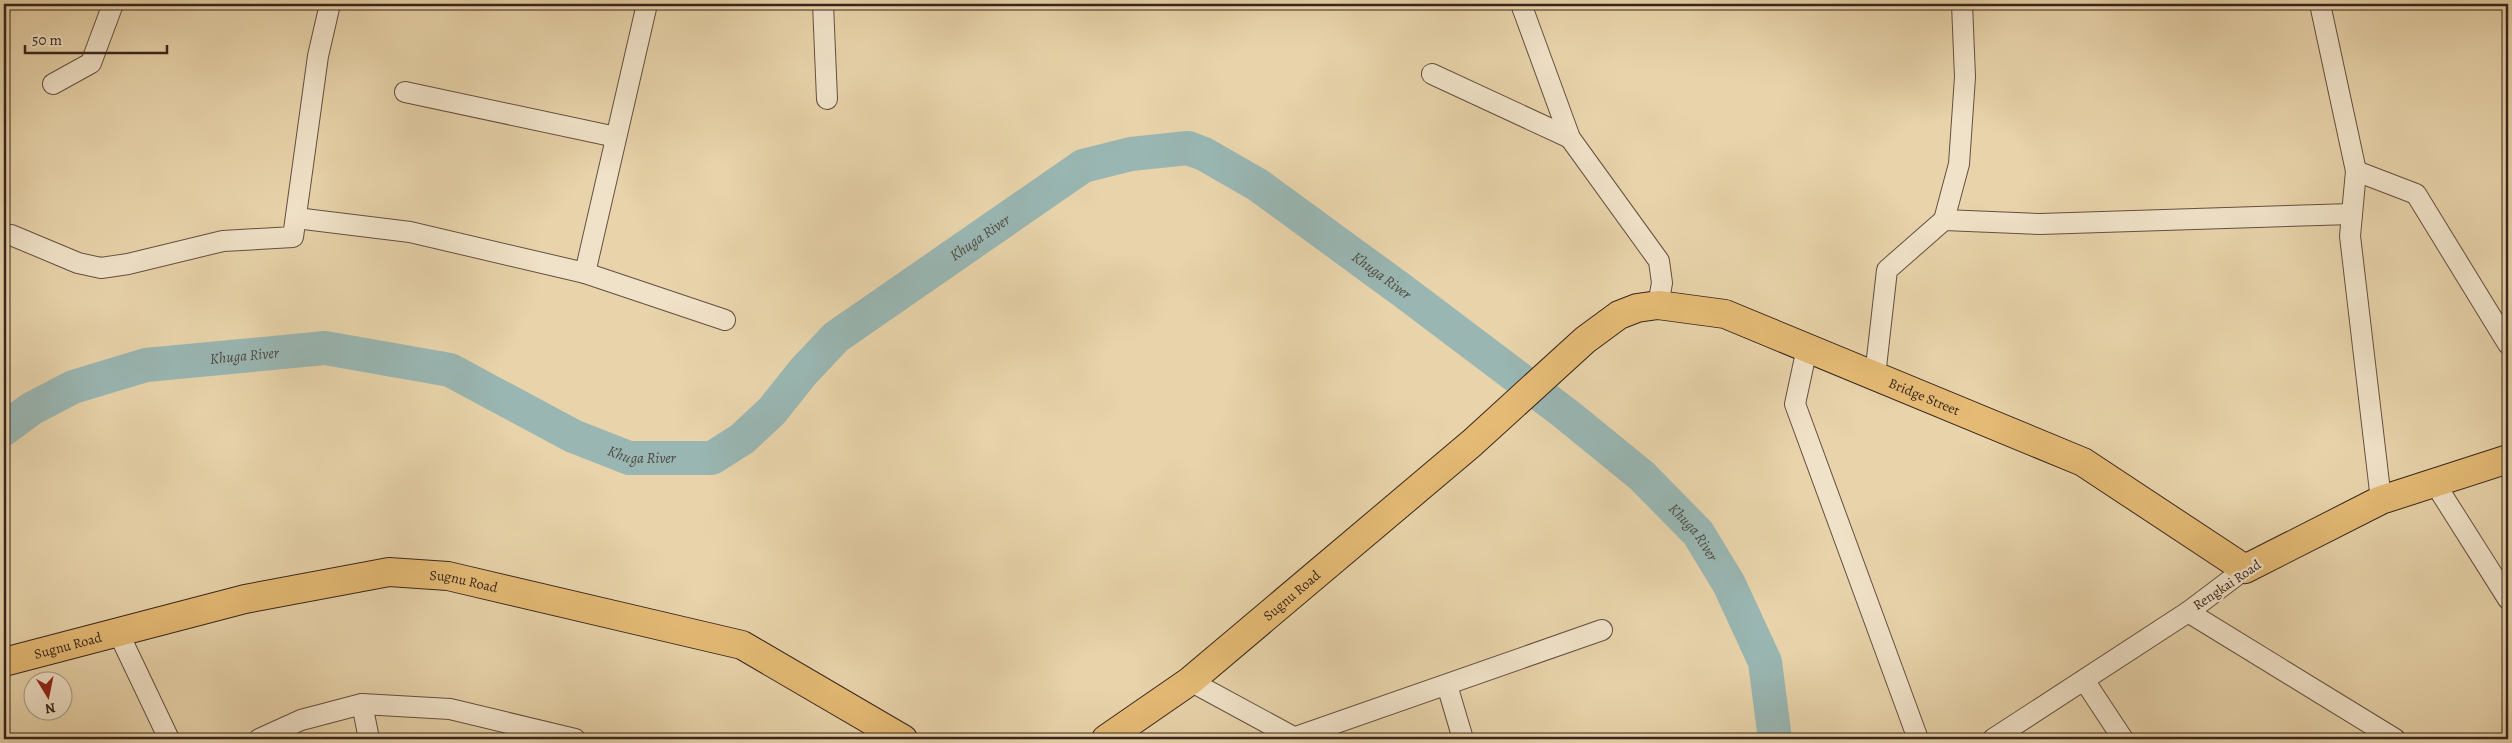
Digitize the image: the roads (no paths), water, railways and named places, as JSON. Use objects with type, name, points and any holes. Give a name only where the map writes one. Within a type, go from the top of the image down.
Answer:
[{"type":"main road","name":"Bridge Street","points":[[1585,340],[1619,315],[1637,308],[1658,305],[1725,314],[2083,462],[2245,569]]},
{"type":"main road","name":"Sugnu Road","points":[[1106,739],[1190,681],[1472,443],[1585,340]]},
{"type":"main road","name":"Rengkai Road","points":[[2245,569],[2381,500],[2508,459]]},
{"type":"main road","name":"Sugnu Road","points":[[4,662],[245,600],[389,572],[448,576],[742,645],[903,739]]},
{"type":"street","points":[[53,84],[91,63],[113,4]]},
{"type":"street","points":[[11,234],[78,263],[101,268],[128,264],[223,241],[293,237],[318,56],[330,4]]},
{"type":"street","points":[[585,273],[647,4]]},
{"type":"street","points":[[823,4],[827,99]]},
{"type":"street","points":[[1521,4],[1570,138],[1659,261],[1662,283],[1658,305]]},
{"type":"street","points":[[1875,376],[1887,270],[1944,220],[1959,164],[1965,77],[1962,4]]},
{"type":"street","points":[[2320,4],[2356,171],[2350,236],[2381,500]]},
{"type":"street","points":[[1432,74],[1570,138]]},
{"type":"street","points":[[404,92],[616,138]]},
{"type":"street","points":[[2356,171],[2416,194],[2508,344]]},
{"type":"street","points":[[1944,220],[2040,224],[2352,214]]},
{"type":"street","points":[[296,218],[410,232],[585,273],[725,320]]},
{"type":"street","points":[[1807,348],[1795,404],[1918,739]]},
{"type":"street","points":[[2434,482],[2508,598]]},
{"type":"street","name":"Rengkai Road","points":[[1993,739],[2188,612],[2245,569]]},
{"type":"street","points":[[2188,612],[2395,739]]},
{"type":"street","points":[[1190,681],[1296,738],[1602,630]]},
{"type":"street","points":[[118,632],[169,739]]},
{"type":"street","points":[[2084,680],[2123,739]]},
{"type":"street","points":[[1447,684],[1460,725],[1462,739]]},
{"type":"street","points":[[362,704],[369,739]]},
{"type":"street","points":[[259,739],[301,720],[362,704],[450,708],[574,739]]},
{"type":"waterway","name":"Khuga River","points":[[4,429],[31,409],[73,387],[146,365],[325,348],[450,370],[573,436],[629,458],[712,458],[742,439],[772,411],[803,372],[836,337],[1083,166],[1131,154],[1188,148],[1204,154],[1258,185],[1566,414],[1642,476],[1698,533],[1729,584],[1765,662],[1775,739]]}]
